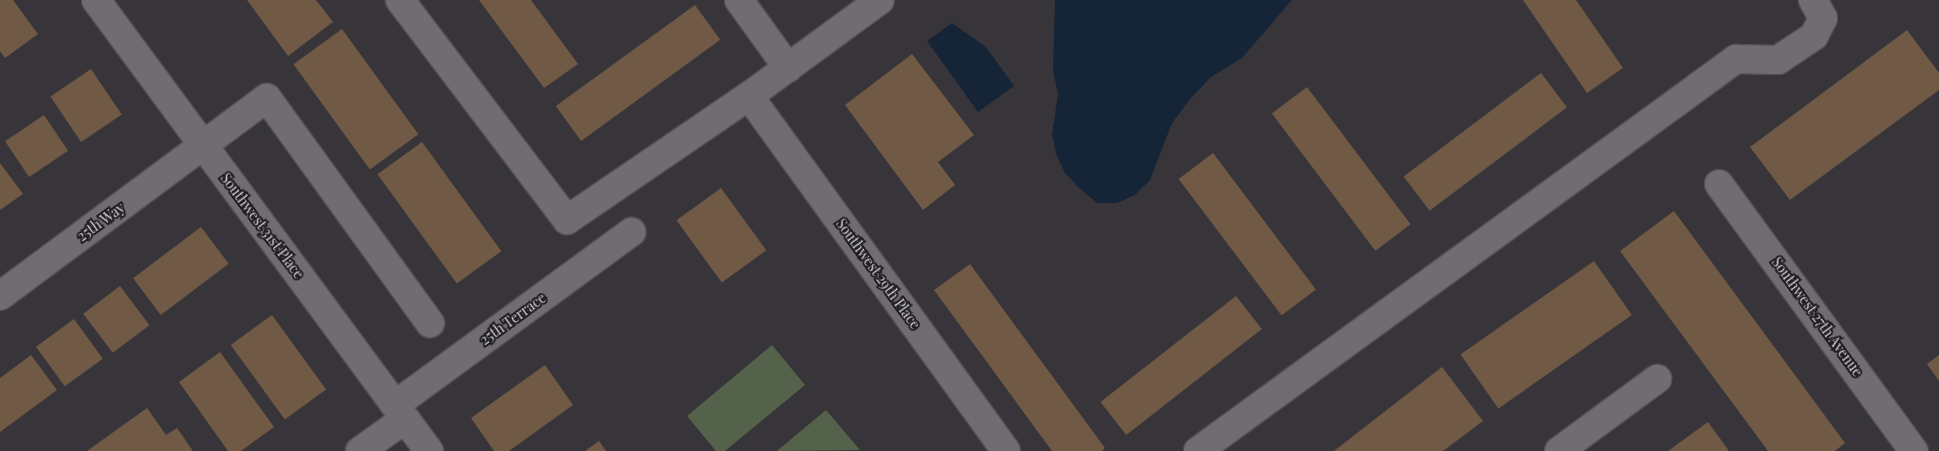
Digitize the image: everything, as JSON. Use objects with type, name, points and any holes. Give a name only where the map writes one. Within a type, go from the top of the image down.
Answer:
[{"type":"street","name":"Southwest 31st Place","points":[[96,0],[203,148],[429,451]]},
{"type":"street","points":[[400,0],[567,220],[749,96],[880,0]]},
{"type":"street","points":[[739,0],[788,68]]},
{"type":"street","points":[[1198,451],[1736,59],[1778,60],[1814,36],[1823,18],[1814,0]]},
{"type":"street","name":"Southwest 29th Place","points":[[749,96],[1006,451]]},
{"type":"street","name":"25th Way","points":[[0,296],[203,148],[267,98],[430,323]]},
{"type":"street","name":"Southwest 27th Avenue","points":[[1719,184],[1914,451]]},
{"type":"street","name":"25th Terrace","points":[[360,451],[400,412],[631,232]]},
{"type":"street","points":[[1567,449],[1657,379]]},
{"type":"green space","points":[[772,345],[805,385],[725,451],[716,451],[687,416]]},
{"type":"green space","points":[[826,410],[860,450],[777,451]]},
{"type":"water","points":[[1055,0],[1292,0],[1242,58],[1211,77],[1191,98],[1172,123],[1150,180],[1135,195],[1117,203],[1097,203],[1065,173],[1056,154],[1052,135],[1058,94],[1053,70]]},
{"type":"water","points":[[952,23],[986,47],[1014,86],[978,112],[927,41]]},
{"type":"building","points":[[0,0],[13,0],[38,34],[5,58],[0,51]]},
{"type":"building","points":[[247,0],[316,0],[333,22],[288,56]]},
{"type":"building","points":[[479,0],[531,0],[578,64],[544,88]]},
{"type":"building","points":[[1523,0],[1576,0],[1623,68],[1587,93]]},
{"type":"building","points":[[695,5],[720,40],[581,141],[556,106]]},
{"type":"building","points":[[342,29],[418,134],[370,169],[293,64]]},
{"type":"building","points":[[1907,30],[1939,73],[1939,90],[1790,200],[1750,147]]},
{"type":"building","points":[[912,54],[974,135],[938,162],[955,185],[923,210],[845,105]]},
{"type":"building","points":[[91,69],[122,115],[81,142],[50,96]]},
{"type":"building","points":[[1541,73],[1567,107],[1430,211],[1404,177]]},
{"type":"building","points":[[1307,87],[1411,224],[1375,251],[1272,113]]},
{"type":"building","points":[[44,115],[68,151],[29,177],[5,141]]},
{"type":"building","points":[[422,142],[501,251],[457,284],[378,174]]},
{"type":"building","points":[[1213,153],[1316,290],[1282,315],[1179,179]]},
{"type":"building","points":[[0,163],[23,194],[0,210]]},
{"type":"building","points":[[721,188],[766,250],[722,283],[677,220]]},
{"type":"building","points":[[1674,211],[1845,443],[1835,451],[1768,451],[1620,251]]},
{"type":"building","points":[[201,227],[229,264],[161,315],[133,278]]},
{"type":"building","points":[[1594,261],[1632,315],[1498,409],[1460,354]]},
{"type":"building","points":[[970,264],[1105,448],[1102,451],[1052,451],[934,290]]},
{"type":"building","points":[[120,286],[149,325],[113,353],[83,314]]},
{"type":"building","points":[[1236,296],[1262,329],[1126,435],[1100,402]]},
{"type":"building","points":[[272,315],[326,389],[285,419],[231,345]]},
{"type":"building","points":[[74,319],[103,359],[65,386],[36,347]]},
{"type":"building","points":[[220,352],[274,427],[241,451],[228,451],[179,382]]},
{"type":"building","points":[[31,355],[57,390],[0,432],[0,378]]},
{"type":"building","points":[[1939,355],[1939,381],[1927,364]]},
{"type":"building","points":[[545,365],[573,405],[509,451],[494,451],[471,418]]},
{"type":"building","points":[[1442,367],[1483,421],[1443,451],[1334,451]]},
{"type":"building","points":[[147,408],[166,435],[177,428],[193,451],[87,451]]},
{"type":"building","points":[[1708,422],[1729,451],[1668,451]]},
{"type":"building","points":[[599,441],[606,451],[585,451]]}]
